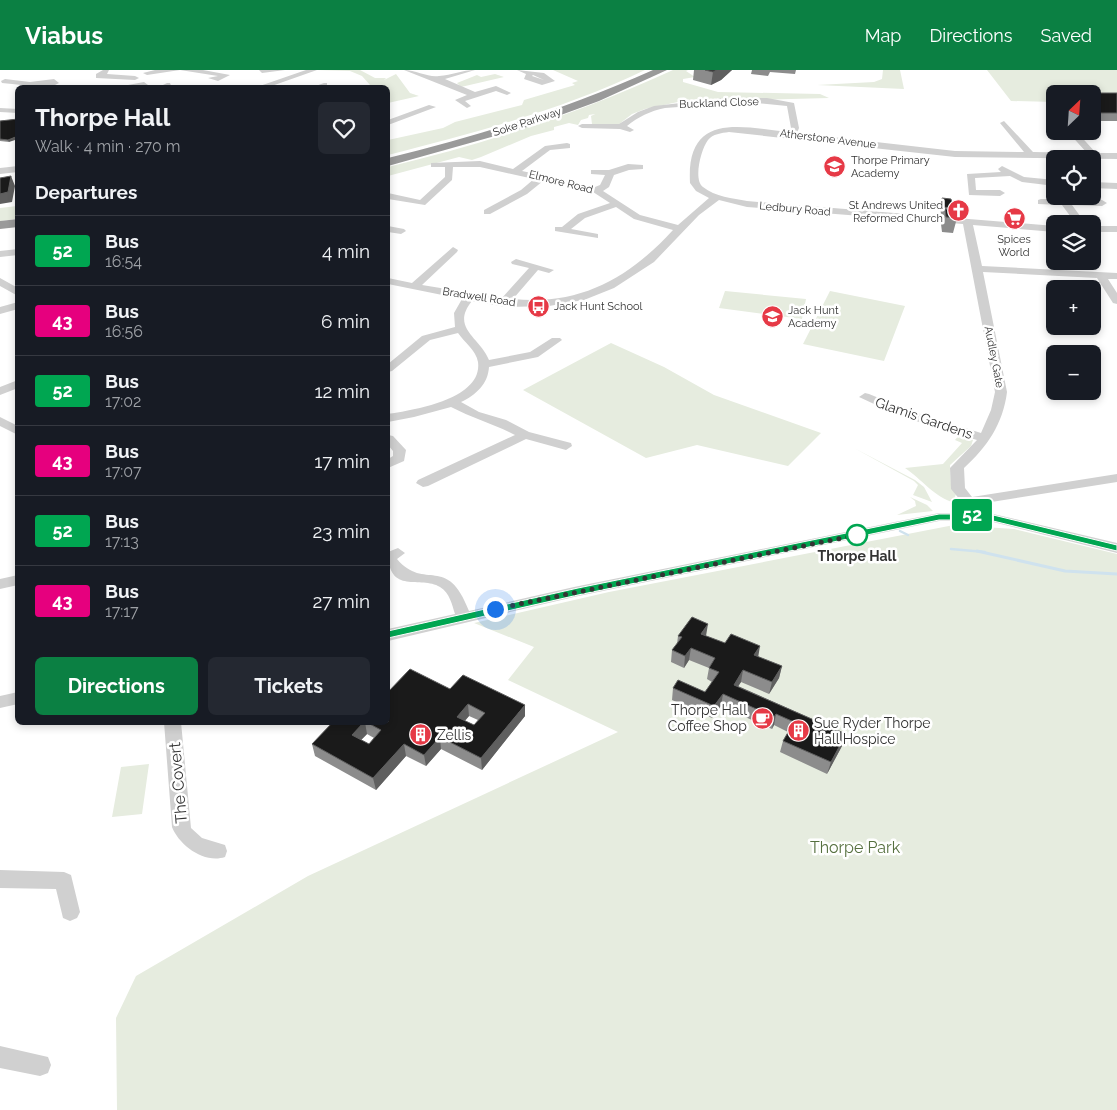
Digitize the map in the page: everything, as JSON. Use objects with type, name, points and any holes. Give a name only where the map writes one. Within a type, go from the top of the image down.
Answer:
[{"type":"highway","name":"Soke Parkway","points":[[390,157],[519,121],[606,90],[652,70]]},
{"type":"highway","name":"Soke Parkway","points":[[390,161],[524,124],[600,96],[662,70]]},
{"type":"highway","points":[[0,225],[15,223]]},
{"type":"highway","points":[[0,230],[15,228]]},
{"type":"street","points":[[132,83],[147,72],[176,70]]},
{"type":"street","points":[[184,70],[226,75],[218,79],[212,78]]},
{"type":"street","points":[[262,71],[281,70]]},
{"type":"street","points":[[268,85],[312,70]]},
{"type":"street","points":[[408,70],[438,79],[472,94]]},
{"type":"street","points":[[438,79],[471,70]]},
{"type":"street","points":[[521,70],[530,74]]},
{"type":"street","points":[[106,72],[99,76],[145,85]]},
{"type":"street","points":[[0,73],[17,74],[2,83]]},
{"type":"street","points":[[38,85],[54,82]]},
{"type":"street","points":[[278,82],[284,85]]},
{"type":"street","points":[[2,83],[18,85]]},
{"type":"street","points":[[467,106],[459,102],[472,94],[496,88],[507,93]]},
{"type":"street","name":"Buckland Close","points":[[621,127],[639,113],[667,106],[733,101],[784,102],[791,105],[795,128],[792,134]]},
{"type":"street","points":[[390,126],[432,107]]},
{"type":"street","points":[[0,110],[15,112]]},
{"type":"street","points":[[0,114],[15,112]]},
{"type":"street","points":[[1004,123],[1031,155]]},
{"type":"street","points":[[587,126],[621,127],[630,130]]},
{"type":"street","name":"Atherstone Avenue","points":[[716,198],[699,189],[694,179],[699,146],[705,136],[732,129],[792,134],[935,153],[1046,155]]},
{"type":"street","points":[[1079,140],[1088,150]]},
{"type":"street","points":[[516,171],[548,148],[569,147]]},
{"type":"street","points":[[993,155],[1004,171],[1009,174],[1022,179],[1046,182]]},
{"type":"street","name":"Atherstone Avenue","points":[[1101,156],[1117,156]]},
{"type":"street","points":[[390,196],[422,202],[449,178],[449,164]]},
{"type":"street","name":"Elmore Road","points":[[434,165],[480,164],[596,190],[637,217],[680,229]]},
{"type":"street","points":[[594,172],[610,173],[628,167],[640,166]]},
{"type":"street","points":[[2,173],[15,170]]},
{"type":"street","points":[[596,190],[604,187],[610,173]]},
{"type":"street","points":[[1000,193],[972,192],[970,176],[1009,174]]},
{"type":"street","points":[[473,211],[487,212],[524,192],[542,177]]},
{"type":"street","points":[[1101,185],[1117,186]]},
{"type":"street","name":"Ledbury Road","points":[[716,198],[758,206],[1046,228]]},
{"type":"street","name":"Bradwell Road","points":[[390,281],[506,304],[563,301],[591,295],[609,288],[643,266],[706,204],[716,198]]},
{"type":"street","points":[[1041,202],[1046,202]]},
{"type":"street","points":[[594,236],[561,229],[588,213],[618,204]]},
{"type":"street","points":[[487,212],[494,218],[490,222]]},
{"type":"street","name":"Audley Gate","points":[[968,223],[1001,392],[999,409],[984,438],[957,468],[958,489],[968,509]]},
{"type":"street","points":[[390,229],[401,232]]},
{"type":"street","points":[[1101,229],[1117,230]]},
{"type":"street","points":[[415,286],[453,250]]},
{"type":"street","points":[[0,254],[15,252]]},
{"type":"street","points":[[516,262],[549,270]]},
{"type":"street","points":[[506,304],[508,297],[536,267]]},
{"type":"street","points":[[977,269],[1117,276]]},
{"type":"street","points":[[1100,275],[1117,301]]},
{"type":"street","points":[[0,282],[15,291]]},
{"type":"street","points":[[390,418],[433,410],[452,402],[475,385],[484,370],[484,364],[476,346],[461,329],[458,318],[460,311],[470,297]]},
{"type":"street","points":[[0,311],[15,306]]},
{"type":"street","points":[[390,367],[426,338],[461,329]]},
{"type":"street","points":[[484,364],[534,355],[557,339]]},
{"type":"street","points":[[0,390],[15,384]]},
{"type":"street","name":"Glamis Gardens","points":[[866,397],[904,414],[984,438]]},
{"type":"street","points":[[452,402],[474,416],[502,423],[525,435],[566,446]]},
{"type":"street","points":[[0,421],[15,429]]},
{"type":"street","points":[[423,483],[464,466],[525,435]]},
{"type":"street","points":[[390,442],[400,450],[399,458],[390,463]]},
{"type":"street","points":[[390,634],[464,616],[1117,478]]},
{"type":"street","points":[[968,509],[1117,548]]},
{"type":"street","points":[[390,557],[398,553]]},
{"type":"street","points":[[390,560],[400,572],[408,577],[434,579],[444,582],[451,588],[464,616]]},
{"type":"street","points":[[0,584],[15,581]]},
{"type":"street","points":[[0,702],[15,699]]},
{"type":"street","name":"The Covert","points":[[172,725],[181,827],[184,836],[190,842],[218,851]]},
{"type":"street","points":[[0,879],[64,882],[70,912]]},
{"type":"street","points":[[0,1057],[40,1066]]},
{"type":"green space","points":[[316,70],[360,70],[375,78],[386,78],[384,80],[396,74],[410,93],[419,96],[390,103],[390,85],[370,85],[362,76],[350,71]]},
{"type":"green space","points":[[553,70],[645,70],[615,84],[519,119],[390,154],[390,140],[443,128],[455,122],[522,105],[524,100],[575,85],[572,83],[578,81]]},
{"type":"green space","points":[[673,70],[688,70],[686,71],[695,77],[683,79],[683,82],[718,92],[820,94],[829,98],[678,102],[645,109],[632,114],[618,125],[592,124],[591,116],[595,114],[589,115],[588,118],[581,120],[578,125],[569,123],[554,127],[554,130],[531,136],[472,160],[459,157],[390,175],[390,166],[461,148],[533,126]]},
{"type":"green space","points":[[883,70],[900,70],[904,89],[817,85],[874,82],[882,79]]},
{"type":"green space","points":[[987,70],[1117,70],[1117,97],[1101,95],[1101,85],[1046,85],[1046,102],[1011,101]]},
{"type":"green space","points":[[495,74],[504,77],[461,87],[457,83],[477,75],[481,77]]},
{"type":"green space","points":[[15,206],[15,219],[0,221],[0,208]]},
{"type":"green space","points":[[725,291],[806,299],[802,319],[719,308]]},
{"type":"green space","points":[[830,291],[905,306],[884,361],[803,344]]},
{"type":"green space","points":[[611,343],[664,367],[714,395],[821,433],[788,466],[697,445],[646,458],[523,390]]},
{"type":"green space","points":[[960,434],[973,440],[971,446],[950,465],[951,485],[956,494],[953,502],[935,493],[905,468],[943,464],[962,443],[955,440]]},
{"type":"green space","points":[[854,448],[915,480],[924,487],[932,502],[913,495],[918,485],[914,481]]},
{"type":"green space","points":[[910,497],[927,505],[933,511],[897,515],[916,506],[915,501]]},
{"type":"green space","name":"Thorpe Park","points":[[954,525],[1014,529],[1117,554],[1117,1110],[117,1110],[116,1018],[136,976],[308,876],[618,732],[508,680],[534,647],[474,623],[609,592]]},
{"type":"green space","points":[[149,764],[142,814],[112,817],[121,767]]},
{"type":"building","points":[[1101,93],[1117,93],[1117,113],[1101,113]]},
{"type":"building","points":[[15,119],[15,137],[8,140],[0,139],[0,121]]},
{"type":"building","points":[[11,176],[8,192],[0,194],[0,178]]},
{"type":"building","points":[[942,198],[951,199],[953,208],[942,207]]},
{"type":"building","points":[[945,209],[956,210],[957,218],[946,217]]},
{"type":"building","points":[[692,617],[708,624],[701,634],[725,643],[731,634],[760,646],[754,655],[782,666],[772,682],[743,670],[734,685],[846,734],[831,762],[783,741],[794,722],[776,714],[774,717],[723,694],[714,706],[673,688],[678,680],[705,692],[719,672],[709,668],[715,658],[691,648],[685,656],[672,650],[682,637],[678,636]]},
{"type":"building","name":"Zellis","points":[[410,669],[450,689],[463,675],[525,705],[481,758],[440,737],[424,755],[404,744],[373,778],[312,744],[330,725],[361,725],[352,735],[369,744],[381,730],[372,725],[390,725],[390,690]],"holes":[[[468,704],[485,713],[474,725],[457,717]]]},
{"type":"waterway","points":[[900,531],[908,535]]},
{"type":"waterway","points":[[951,549],[979,551]]},
{"type":"waterway","points":[[979,551],[985,552]]},
{"type":"waterway","points":[[979,551],[1065,571],[1117,574]]},
{"type":"bus line","name":"52","points":[[390,634],[578,591],[939,517],[956,515],[989,517],[1117,548]]},
{"type":"place","name":"Thorpe Primary Academy","points":[[835,166]]},
{"type":"place","name":"St Andrews United Reformed Church","points":[[959,211]]},
{"type":"place","name":"Spices World","points":[[1014,218]]},
{"type":"place","name":"Jack Hunt School","points":[[538,306]]},
{"type":"place","name":"Jack Hunt Academy","points":[[772,316]]},
{"type":"place","name":"Thorpe Hall","points":[[857,535]]},
{"type":"place","name":"Thorpe Hall Coffee Shop","points":[[763,718]]},
{"type":"place","name":"Sue Ryder Thorpe Hall Hospice","points":[[798,731]]},
{"type":"place","name":"Zellis","points":[[421,735]]},
{"type":"route","points":[[495,609],[814,542],[857,535]]}]
